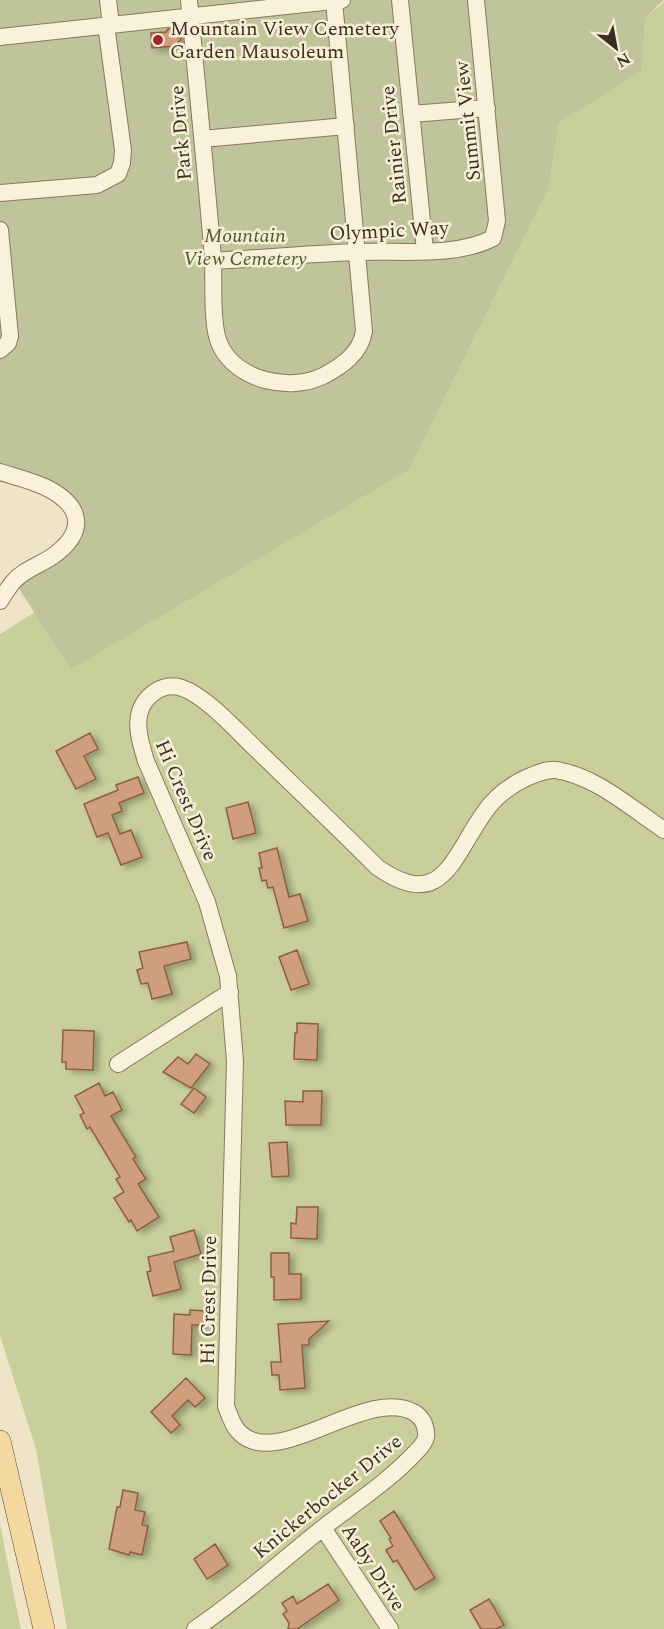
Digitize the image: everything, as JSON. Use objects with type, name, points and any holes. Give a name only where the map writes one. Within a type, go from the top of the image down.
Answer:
[{"type":"main road","points":[[0,1441],[44,1629]]},
{"type":"street","points":[[0,193],[97,185],[118,174],[123,150],[108,25],[108,0]]},
{"type":"street","points":[[0,37],[108,25],[190,8],[338,0],[346,126],[364,331],[358,349],[342,365],[312,381],[299,384],[276,383],[242,370],[219,345],[216,333],[213,261]]},
{"type":"street","name":"Rainier Drive","points":[[400,0],[425,250]]},
{"type":"street","name":"Summit View","points":[[476,0],[497,221],[493,238]]},
{"type":"street","name":"Park Drive","points":[[190,8],[213,261]]},
{"type":"street","points":[[411,114],[487,108]]},
{"type":"street","points":[[202,139],[346,126]]},
{"type":"street","points":[[0,230],[10,336],[4,347]]},
{"type":"street","name":"Olympic Way","points":[[213,261],[472,247],[493,238]]},
{"type":"street","points":[[0,472],[47,488],[62,498],[76,519],[77,528],[71,541],[53,556],[14,581],[0,601]]},
{"type":"street","name":"Hi Crest Drive","points":[[237,1431],[226,1406],[235,1061],[230,992],[224,956],[207,902],[139,741],[138,726],[142,707],[148,697],[158,689],[176,686],[200,698],[233,727],[377,867],[406,883],[423,885],[436,879],[462,849],[484,812],[494,800],[517,782],[544,771],[556,770],[594,784],[664,830]]},
{"type":"street","points":[[118,1064],[230,992]]},
{"type":"street","name":"Knickerbocker Drive","points":[[205,1626],[369,1493],[416,1452],[426,1439],[426,1427],[418,1415],[407,1409],[392,1407],[371,1410],[282,1443],[248,1439],[237,1431]]},
{"type":"street","name":"Aaby Drive","points":[[323,1528],[390,1629]]},
{"type":"green space","name":"Mountain View Cemetery","points":[[0,0],[664,0],[645,18],[642,71],[559,123],[549,187],[408,470],[71,669],[14,581],[71,541],[70,507],[0,472]]},
{"type":"green space","points":[[664,2],[664,1629],[67,1629],[36,1449],[0,1336],[0,634],[35,612],[71,669],[549,187],[559,123],[642,71],[645,18]]},
{"type":"green space","points":[[0,1524],[18,1615],[21,1629],[0,1629]]},
{"type":"building","points":[[168,29],[175,29],[180,33],[178,36],[181,39],[175,46],[152,48],[151,33],[166,32]]},
{"type":"building","points":[[90,733],[98,749],[84,756],[96,779],[76,789],[56,751]]},
{"type":"building","points":[[138,777],[144,793],[119,803],[122,811],[112,815],[120,834],[131,830],[142,857],[121,865],[108,833],[97,837],[84,804],[118,790],[116,785]]},
{"type":"building","points":[[248,802],[256,833],[233,839],[226,808]]},
{"type":"building","points":[[277,848],[289,897],[300,894],[308,921],[284,928],[273,887],[268,888],[266,880],[262,881],[259,868],[262,868],[259,853]]},
{"type":"building","points":[[187,942],[191,959],[164,966],[172,994],[152,999],[148,983],[141,984],[137,970],[143,968],[139,952]]},
{"type":"building","points":[[297,950],[309,984],[291,990],[279,957]]},
{"type":"building","points":[[297,1023],[318,1024],[317,1060],[294,1059]]},
{"type":"building","points":[[63,1030],[94,1031],[93,1070],[66,1069],[66,1062],[62,1062]]},
{"type":"building","points":[[196,1054],[210,1064],[191,1088],[163,1072],[178,1057],[188,1064]]},
{"type":"building","points":[[99,1083],[105,1096],[113,1092],[122,1110],[111,1116],[136,1157],[133,1159],[146,1179],[138,1184],[159,1217],[137,1231],[114,1198],[124,1192],[116,1179],[120,1177],[90,1127],[87,1129],[80,1115],[84,1113],[75,1096]]},
{"type":"building","points":[[194,1088],[206,1097],[194,1113],[181,1104]]},
{"type":"building","points":[[303,1091],[322,1091],[321,1125],[286,1125],[285,1101],[303,1102]]},
{"type":"building","points":[[287,1142],[289,1176],[272,1177],[269,1143]]},
{"type":"building","points":[[297,1207],[318,1207],[317,1239],[291,1238],[291,1223],[296,1224]]},
{"type":"building","points":[[194,1230],[201,1254],[174,1262],[181,1289],[153,1296],[147,1272],[151,1271],[148,1257],[174,1251],[170,1237]]},
{"type":"building","points":[[271,1253],[289,1253],[289,1274],[301,1274],[301,1299],[274,1300]]},
{"type":"building","points":[[190,1310],[205,1311],[204,1325],[192,1325],[191,1355],[173,1354],[174,1314],[190,1315]]},
{"type":"building","points":[[329,1321],[309,1339],[309,1345],[302,1345],[305,1388],[280,1390],[279,1375],[272,1375],[271,1362],[281,1362],[278,1324]]},
{"type":"building","points":[[186,1378],[205,1398],[195,1407],[188,1400],[172,1416],[180,1425],[171,1433],[151,1412]]},
{"type":"building","points":[[123,1490],[138,1493],[135,1510],[145,1512],[142,1525],[148,1526],[142,1555],[130,1552],[129,1555],[109,1549],[117,1507],[120,1507]]},
{"type":"building","points":[[394,1511],[435,1578],[415,1590],[397,1560],[393,1562],[386,1550],[393,1546],[389,1539],[391,1538],[380,1521]]},
{"type":"building","points":[[215,1544],[228,1565],[207,1579],[194,1559]]},
{"type":"building","points":[[328,1584],[339,1600],[297,1629],[288,1629],[289,1623],[283,1614],[287,1611],[282,1603],[293,1596],[297,1604]]},
{"type":"building","points":[[489,1599],[504,1625],[496,1629],[481,1629],[470,1610]]},
{"type":"place","name":"Mountain View Cemetery Garden Mausoleum","points":[[158,40]]}]
